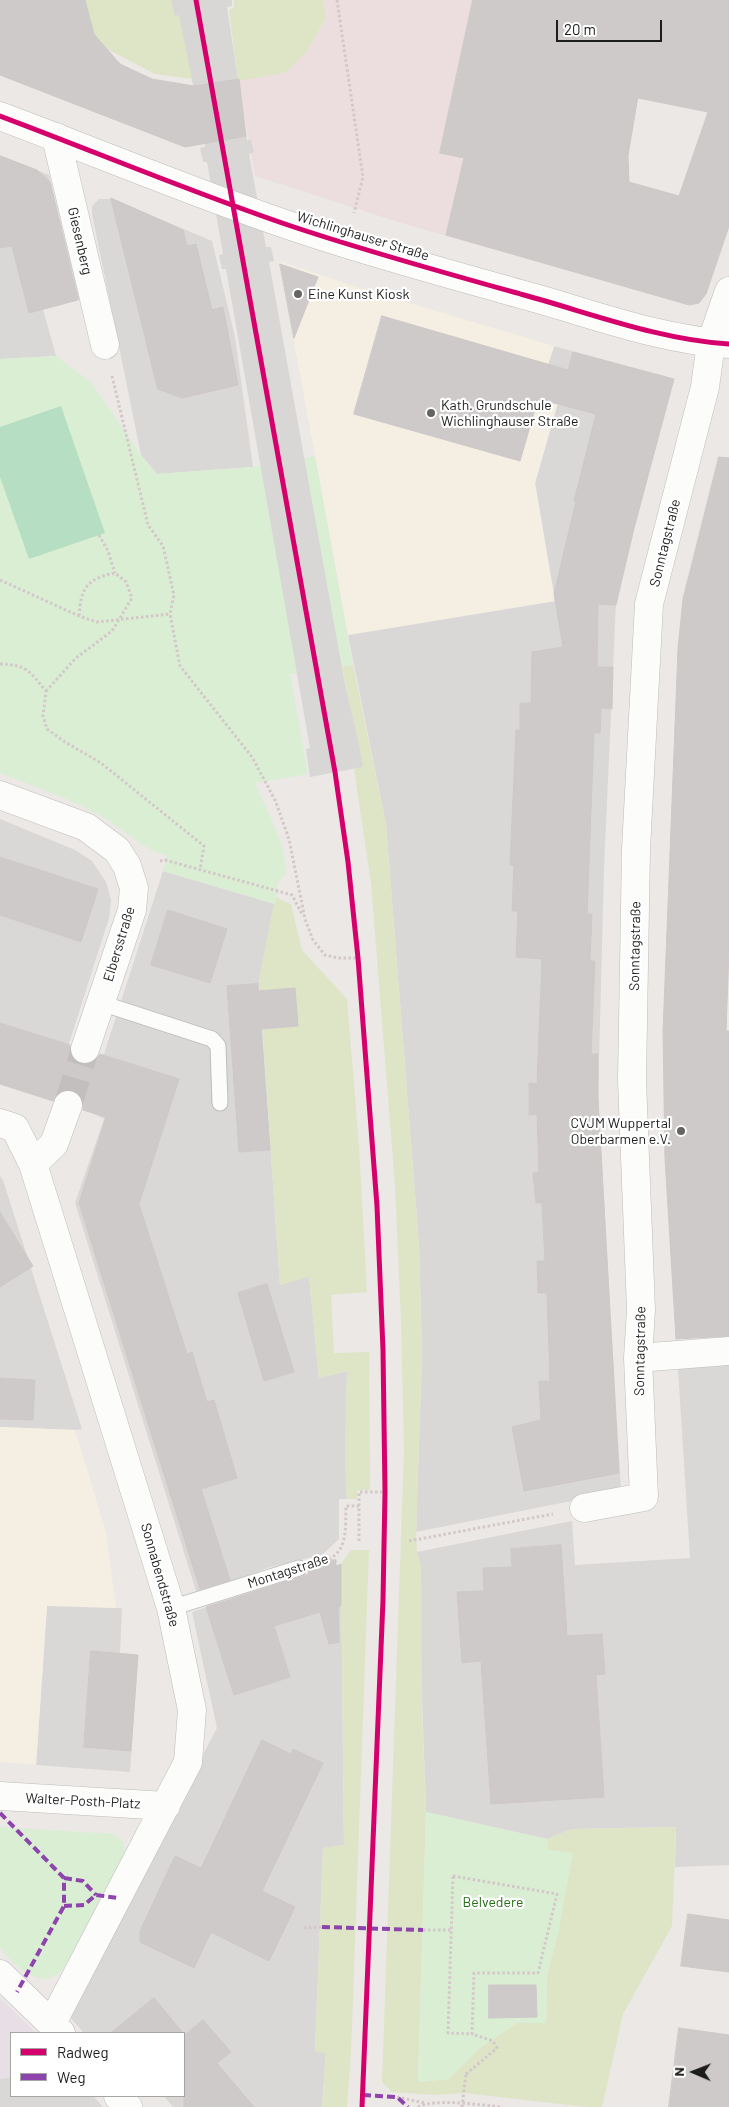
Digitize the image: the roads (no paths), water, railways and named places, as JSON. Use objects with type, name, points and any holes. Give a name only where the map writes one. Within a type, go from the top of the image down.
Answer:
[{"type":"street","name":"Wichlinghauser Straße","points":[[0,116],[199,193],[288,225],[663,334],[720,344]]},
{"type":"street","name":"Giesenberg","points":[[56,137],[105,345]]},
{"type":"street","name":"Sonntagstraße","points":[[584,1508],[644,1496],[638,1358],[641,1310],[632,1071],[636,849],[649,604],[704,387],[720,344],[729,291]]},
{"type":"street","name":"Elbersstraße","points":[[0,795],[86,827],[118,850],[127,866],[134,888],[132,910],[86,1050]]},
{"type":"street","points":[[33,1164],[54,1144],[68,1105]]},
{"type":"street","name":"Sonnabendstraße","points":[[0,1123],[14,1128],[33,1164],[171,1608],[192,1710],[188,1762],[85,1956],[56,2028]]},
{"type":"street","points":[[638,1358],[729,1351]]},
{"type":"street","name":"Walter-Posth-Platz","points":[[0,1796],[166,1806]]},
{"type":"street","points":[[0,1974],[56,2028]]},
{"type":"street","points":[[119,2097],[128,2107]]},
{"type":"lane","points":[[101,1003],[212,1039],[218,1046],[220,1103]]},
{"type":"lane","name":"Montagstraße","points":[[171,1608],[299,1568]]},
{"type":"tunnel","points":[[68,1105],[85,1049]]},
{"type":"place","name":"Eine Kunst Kiosk","points":[[298,294]]},
{"type":"place","name":"Kath. Grundschule Wichlinghauser Straße","points":[[431,413]]},
{"type":"place","name":"CVJM Wuppertal Oberbarmen e.V.","points":[[681,1131]]},
{"type":"park label","name":"Belvedere","points":[[493,1902]]}]
